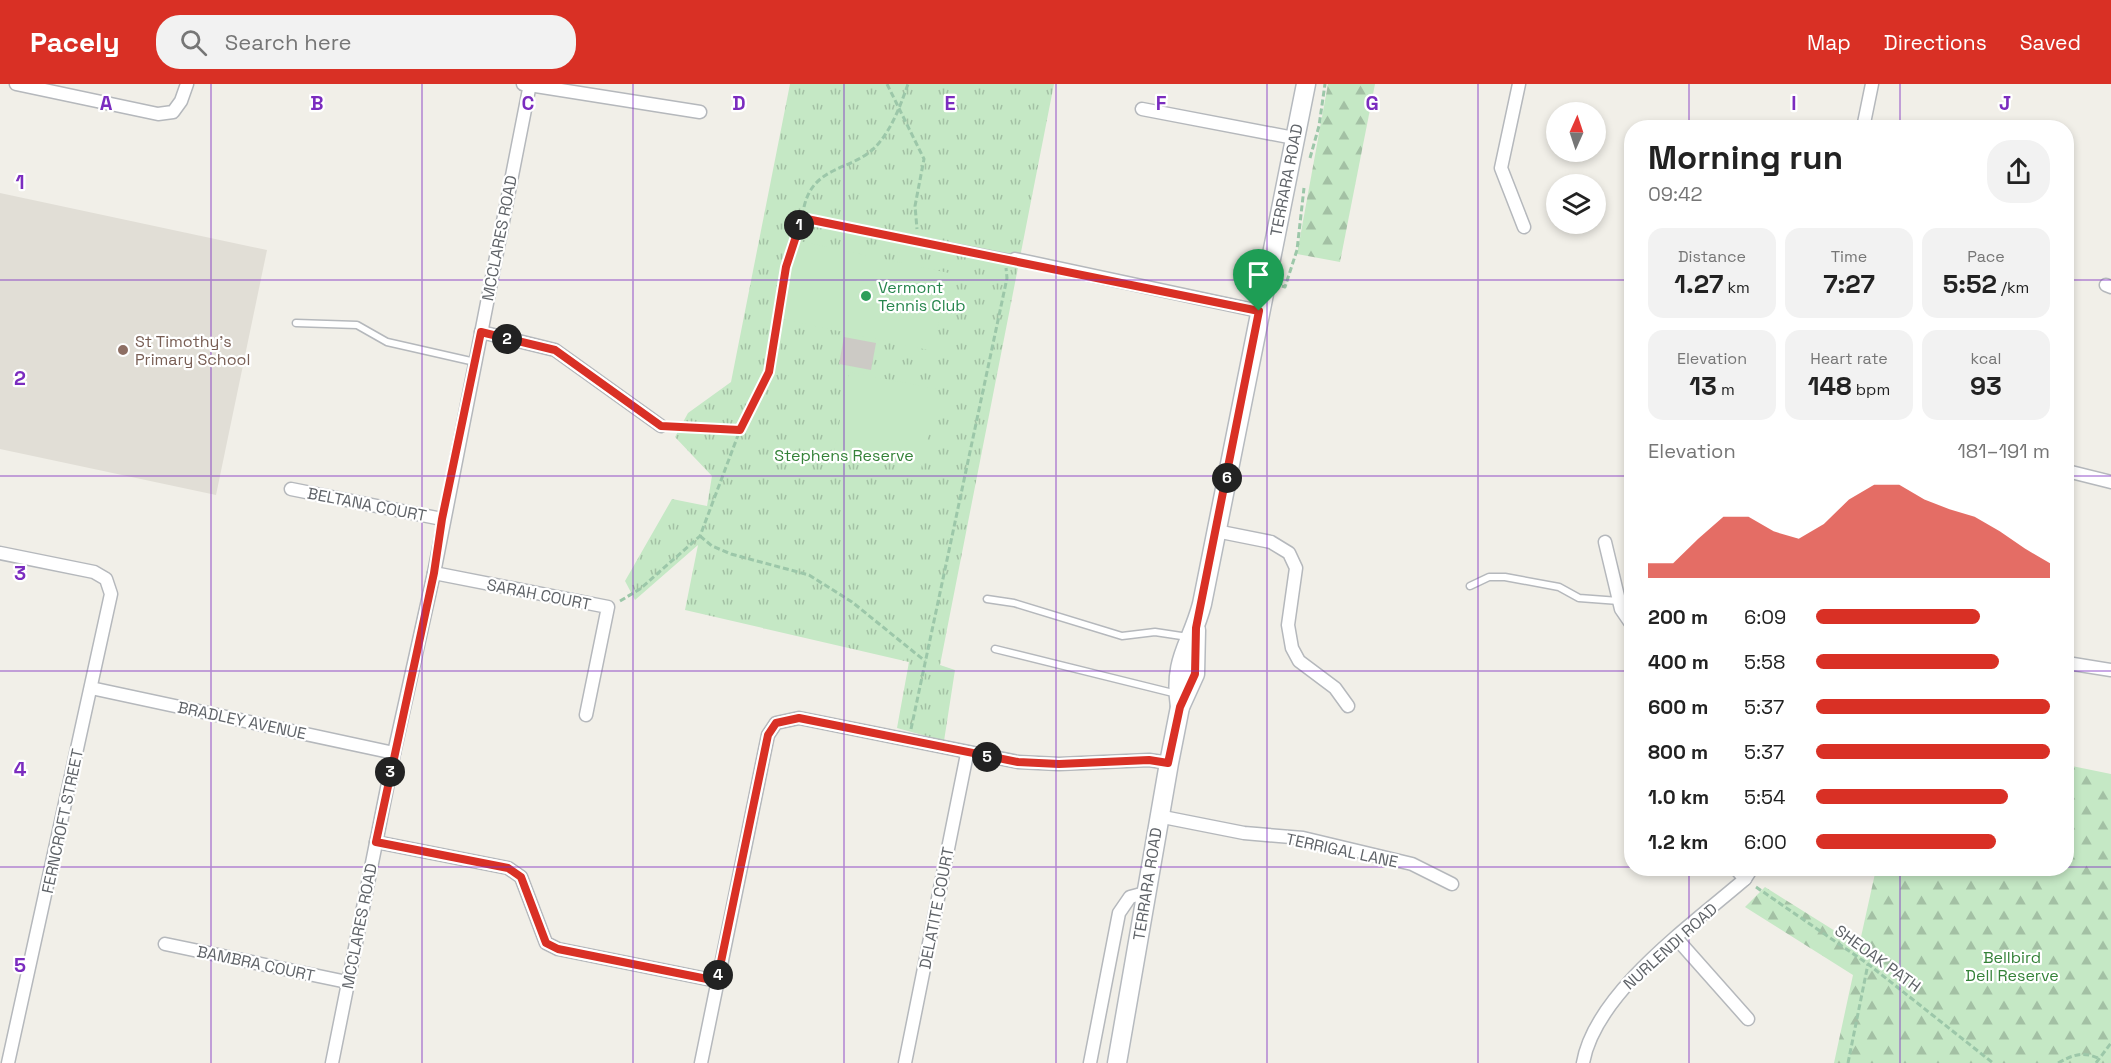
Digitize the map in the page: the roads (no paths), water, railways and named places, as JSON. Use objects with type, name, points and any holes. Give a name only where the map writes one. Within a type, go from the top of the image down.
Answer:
[{"type":"main road","name":"TERRARA ROAD","points":[[1118,1063],[1168,763],[1181,699],[1195,674],[1194,634],[1306,84]]},
{"type":"street","points":[[16,84],[158,114],[172,112],[181,101],[187,84]]},
{"type":"street","points":[[527,84],[700,112]]},
{"type":"street","name":"MCCLARES ROAD","points":[[332,1063],[394,753],[434,573],[442,519],[475,363],[527,84]]},
{"type":"street","points":[[1520,84],[1501,168],[1524,227]]},
{"type":"street","points":[[1865,120],[1872,84]]},
{"type":"street","points":[[1142,109],[1294,138]]},
{"type":"street","points":[[1010,258],[1259,311]]},
{"type":"street","points":[[481,332],[555,350],[661,426]]},
{"type":"street","points":[[2074,473],[2111,482]]},
{"type":"street","name":"BELTANA COURT","points":[[291,489],[442,519]]},
{"type":"street","points":[[1216,531],[1271,542],[1289,553],[1296,568],[1288,626],[1292,648],[1299,661],[1335,688],[1348,706]]},
{"type":"street","points":[[1605,542],[1621,609],[1624,613]]},
{"type":"street","name":"FERNCROFT STREET","points":[[0,553],[94,572],[106,579],[111,594],[8,1063]]},
{"type":"street","name":"SARAH COURT","points":[[434,573],[608,607],[586,715]]},
{"type":"street","points":[[2074,664],[2111,670]]},
{"type":"street","name":"BRADLEY AVENUE","points":[[91,688],[394,753]]},
{"type":"street","points":[[701,1063],[768,735],[776,723],[799,718],[967,754],[1018,762],[1059,764],[1149,760],[1168,763]]},
{"type":"street","name":"DELATITE COURT","points":[[905,1063],[967,754]]},
{"type":"street","name":"TERRIGAL LANE","points":[[1158,816],[1244,833],[1303,838],[1412,864],[1452,885]]},
{"type":"street","points":[[376,842],[508,868],[521,877],[546,943],[558,949],[717,981]]},
{"type":"street","points":[[1742,876],[1745,879]]},
{"type":"street","name":"NURLENDI ROAD","points":[[1583,1063],[1593,1035],[1607,1010],[1624,987],[1747,876]]},
{"type":"street","points":[[1090,1063],[1119,913],[1130,897],[1145,893]]},
{"type":"street","points":[[1677,939],[1748,1019]]},
{"type":"street","name":"BAMBRA COURT","points":[[165,944],[347,982]]},
{"type":"lane","points":[[802,218],[1010,258]]},
{"type":"lane","points":[[296,323],[357,325],[387,342],[475,363]]},
{"type":"lane","points":[[1470,586],[1489,577],[1505,578],[1559,587],[1579,598],[1619,601]]},
{"type":"lane","points":[[987,599],[1014,603],[1122,636],[1155,632],[1194,634]]},
{"type":"lane","points":[[994,649],[1181,699]]},
{"type":"place","name":"Vermont Tennis Club","points":[[866,296]]},
{"type":"place","name":"St Timothy's Primary School","points":[[123,350]]},
{"type":"park label","name":"Stephens Reserve","points":[[844,455]]},
{"type":"park label","name":"Bellbird Dell Reserve","points":[[2012,966]]}]
